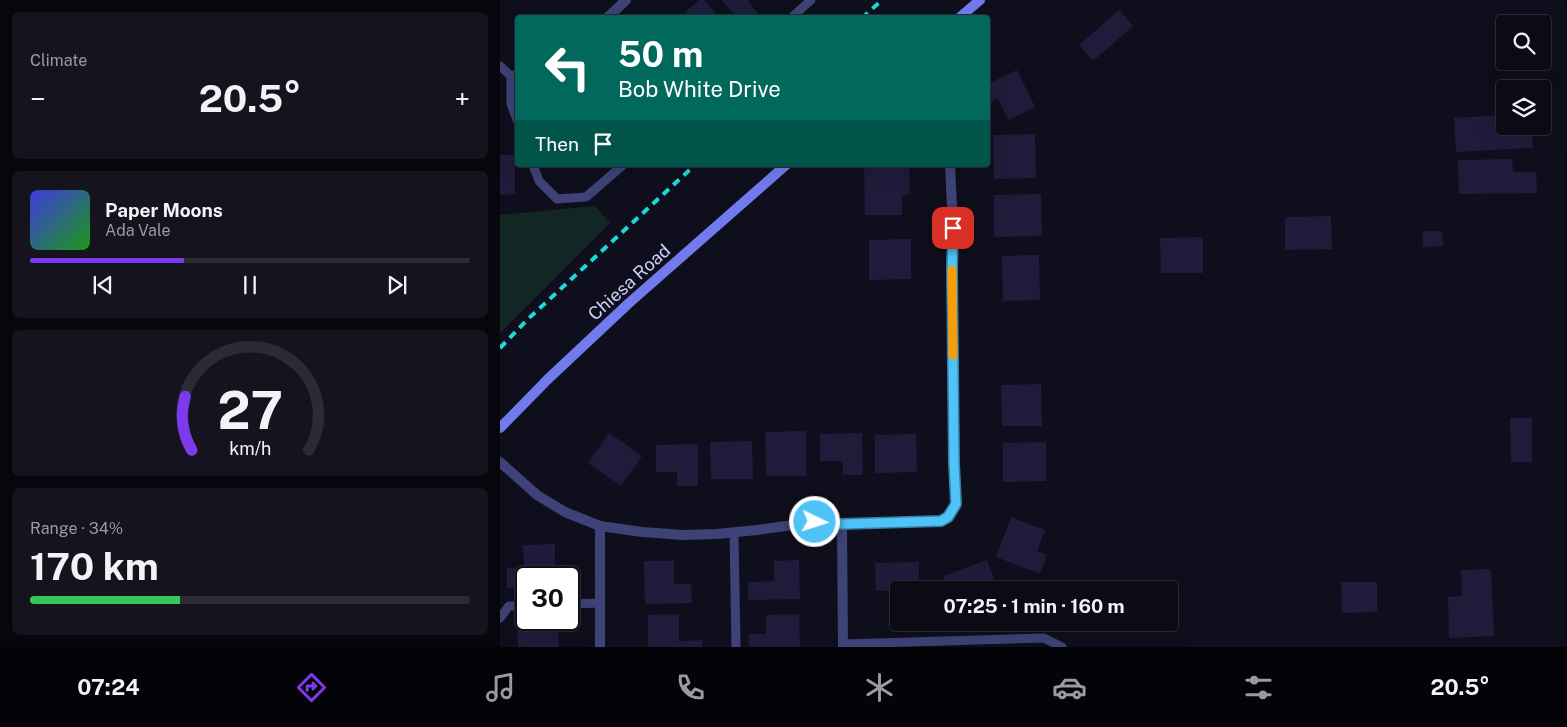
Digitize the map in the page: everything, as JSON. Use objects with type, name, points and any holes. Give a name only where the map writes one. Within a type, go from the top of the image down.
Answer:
[{"type":"main road","points":[[962,15],[980,0]]},
{"type":"main road","name":"Chiesa Road","points":[[500,428],[548,379],[628,303],[784,167]]},
{"type":"street","points":[[610,15],[626,0]]},
{"type":"street","points":[[500,462],[537,495],[565,512],[600,526],[642,532],[684,535],[734,532],[815,522],[842,524],[941,521],[948,517],[956,504],[954,463],[953,228],[950,167]]},
{"type":"street","points":[[842,524],[843,646]]},
{"type":"street","points":[[600,526],[600,647]]},
{"type":"lane","points":[[794,15],[811,0]]},
{"type":"lane","points":[[500,66],[514,76],[511,104],[515,114]]},
{"type":"lane","points":[[534,167],[539,181],[557,199],[586,197],[621,167]]},
{"type":"lane","points":[[734,532],[736,647]]},
{"type":"lane","points":[[580,604],[600,603]]},
{"type":"lane","points":[[500,618],[509,606],[515,606]]},
{"type":"lane","points":[[843,646],[1044,638],[1062,647]]},
{"type":"green space","points":[[595,206],[610,223],[500,333],[500,215]]},
{"type":"building","points":[[699,0],[704,0],[717,15],[682,15]]},
{"type":"building","points":[[722,0],[749,0],[758,13],[756,15],[734,15]]},
{"type":"building","points":[[1119,10],[1133,26],[1093,61],[1079,45]]},
{"type":"building","points":[[1017,70],[1035,107],[1008,120],[998,99],[990,103],[990,83]]},
{"type":"building","points":[[1496,116],[1496,135],[1532,135],[1533,148],[1456,152],[1454,118]]},
{"type":"building","points":[[1035,134],[1036,178],[994,179],[993,135]]},
{"type":"building","points":[[500,155],[515,155],[515,194],[500,195]]},
{"type":"building","points":[[1512,159],[1513,172],[1536,172],[1537,193],[1459,194],[1458,160]]},
{"type":"building","points":[[864,167],[909,167],[910,194],[902,195],[902,215],[865,215]]},
{"type":"building","points":[[1041,194],[1042,236],[994,237],[994,195]]},
{"type":"building","points":[[1331,216],[1332,249],[1285,250],[1285,217]]},
{"type":"building","points":[[1422,231],[1442,231],[1443,246],[1423,247]]},
{"type":"building","points":[[1203,237],[1203,273],[1161,273],[1160,238]]},
{"type":"building","points":[[911,239],[911,279],[869,280],[869,240]]},
{"type":"building","points":[[1039,255],[1040,300],[1003,301],[1002,256]]},
{"type":"building","points":[[1041,384],[1042,426],[1002,426],[1001,385]]},
{"type":"building","points":[[1510,418],[1532,418],[1532,462],[1511,462]]},
{"type":"building","points":[[806,431],[806,476],[766,476],[765,432]]},
{"type":"building","points":[[609,433],[642,456],[621,486],[588,463]]},
{"type":"building","points":[[862,433],[863,475],[843,475],[843,461],[820,461],[820,434]]},
{"type":"building","points":[[916,434],[917,472],[875,473],[875,435]]},
{"type":"building","points":[[752,441],[753,479],[711,479],[710,442]]},
{"type":"building","points":[[1046,442],[1046,481],[1003,482],[1003,443]]},
{"type":"building","points":[[698,444],[698,486],[677,486],[677,472],[656,472],[656,445]]},
{"type":"building","points":[[1011,517],[1045,530],[1037,551],[1047,555],[1040,574],[996,557]]},
{"type":"building","points":[[555,544],[555,566],[524,566],[523,545]]},
{"type":"building","points":[[799,560],[800,599],[748,600],[748,582],[774,581],[774,561]]},
{"type":"building","points":[[987,560],[995,581],[944,581],[943,576]]},
{"type":"building","points":[[644,561],[674,561],[674,584],[691,584],[692,603],[645,604]]},
{"type":"building","points":[[919,562],[919,581],[890,581],[890,591],[876,591],[875,563]]},
{"type":"building","points":[[507,568],[515,568],[515,588],[507,588]]},
{"type":"building","points":[[1491,569],[1494,636],[1449,638],[1448,597],[1462,596],[1461,570]]},
{"type":"building","points":[[1341,582],[1377,582],[1377,612],[1342,613]]},
{"type":"building","points":[[679,614],[679,641],[702,640],[702,647],[648,647],[648,615]]},
{"type":"building","points":[[799,614],[800,647],[749,647],[749,634],[766,634],[766,615]]},
{"type":"building","points":[[517,631],[558,631],[559,647],[518,647]]},
{"type":"railway","points":[[865,15],[882,0]]},
{"type":"railway","points":[[500,348],[528,319],[693,167]]},
{"type":"slow traffic","points":[[952,270],[953,355]]},
{"type":"route","points":[[815,522],[842,524],[941,521],[948,517],[956,504],[954,463],[953,228]]}]
